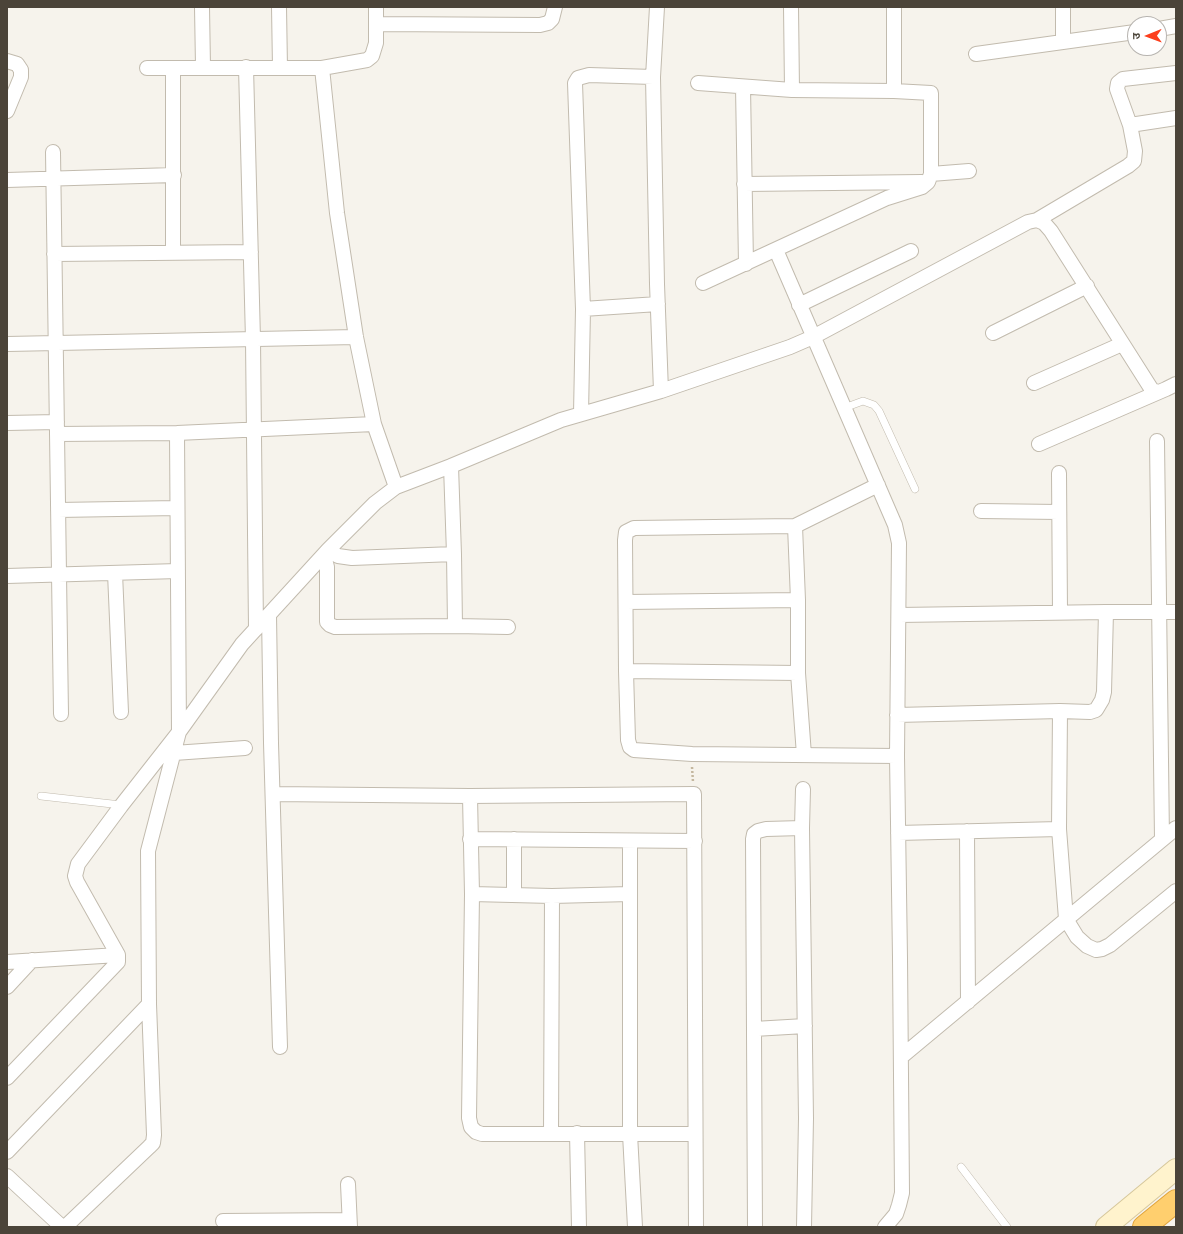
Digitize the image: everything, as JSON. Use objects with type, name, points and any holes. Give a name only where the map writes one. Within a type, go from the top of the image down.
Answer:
[{"type":"highway","points":[[1144,1227],[1176,1200]]},
{"type":"main road","points":[[1106,1227],[1176,1168]]},
{"type":"street","points":[[202,7],[203,67]]},
{"type":"street","points":[[279,7],[280,68]]},
{"type":"street","points":[[147,68],[322,68],[367,60],[372,56],[376,43],[376,7]]},
{"type":"street","points":[[376,24],[540,24],[548,23],[552,18],[555,7]]},
{"type":"street","points":[[657,7],[653,77],[661,391]]},
{"type":"street","points":[[791,7],[792,90]]},
{"type":"street","points":[[894,7],[894,91]]},
{"type":"street","points":[[1063,42],[1064,7]]},
{"type":"street","points":[[976,54],[1127,33]]},
{"type":"street","points":[[7,61],[17,64],[21,70],[21,77],[7,111]]},
{"type":"street","points":[[246,67],[253,340],[256,629]]},
{"type":"street","points":[[173,68],[173,252]]},
{"type":"street","points":[[322,68],[337,213],[356,337],[374,424],[396,487]]},
{"type":"street","points":[[7,1078],[118,962],[118,955],[77,882],[75,876],[78,864],[179,732],[242,644],[374,503],[396,487],[451,466],[561,420],[661,391],[790,347],[813,337],[1028,222],[1037,220],[1134,161],[1135,151],[1130,125],[1117,89],[1118,83],[1123,79],[1176,73]]},
{"type":"street","points":[[581,414],[583,309],[575,83],[578,78],[582,76],[653,77]]},
{"type":"street","points":[[698,83],[792,90],[894,91],[931,93],[929,178],[922,186],[887,198],[703,283]]},
{"type":"street","points":[[743,87],[746,264]]},
{"type":"street","points":[[1130,125],[1176,118]]},
{"type":"street","points":[[53,152],[52,179],[56,343],[60,714]]},
{"type":"street","points":[[744,184],[929,178],[969,170]]},
{"type":"street","points":[[7,180],[174,175]]},
{"type":"street","points":[[1037,220],[1044,223],[1051,231],[1152,390],[1158,392]]},
{"type":"street","points":[[776,250],[895,525],[899,543],[897,756],[902,1193],[896,1214],[885,1227]]},
{"type":"street","points":[[799,305],[911,250]]},
{"type":"street","points":[[54,254],[251,252]]},
{"type":"street","points":[[993,333],[1087,286]]},
{"type":"street","points":[[583,309],[658,304]]},
{"type":"street","points":[[7,344],[356,337]]},
{"type":"street","points":[[1034,383],[1122,344]]},
{"type":"street","points":[[1040,444],[1176,384]]},
{"type":"street","points":[[7,423],[57,428],[177,433],[374,424]]},
{"type":"street","points":[[65,1227],[153,1143],[154,1135],[149,1004],[148,851],[179,732],[177,433]]},
{"type":"street","points":[[1157,441],[1162,839]]},
{"type":"street","points":[[451,466],[455,626]]},
{"type":"street","points":[[1059,473],[1060,612]]},
{"type":"street","points":[[878,485],[795,526],[634,528],[626,532],[626,670],[628,740],[630,747],[634,750],[641,751],[692,754],[897,756]]},
{"type":"street","points":[[58,510],[177,508]]},
{"type":"street","points":[[981,511],[1059,512]]},
{"type":"street","points":[[795,526],[798,600],[798,673],[804,755]]},
{"type":"street","points":[[326,553],[352,558],[454,554]]},
{"type":"street","points":[[326,553],[327,622],[330,625],[335,627],[508,627]]},
{"type":"street","points":[[7,576],[178,571]]},
{"type":"street","points":[[115,573],[120,712]]},
{"type":"street","points":[[626,602],[798,600]]},
{"type":"street","points":[[899,615],[1060,612],[1176,612]]},
{"type":"street","points":[[897,715],[1060,711],[1090,712],[1096,710],[1104,692],[1106,612]]},
{"type":"street","points":[[270,615],[280,1047]]},
{"type":"street","points":[[626,670],[798,673]]},
{"type":"street","points":[[1060,711],[1059,829],[1066,919],[1077,937],[1087,946],[1096,950],[1102,949],[1110,945],[1176,891]]},
{"type":"street","points":[[174,752],[245,748]]},
{"type":"street","points":[[803,789],[802,828],[806,1118],[804,1227]]},
{"type":"street","points":[[273,794],[470,796],[694,794],[696,1227]]},
{"type":"street","points":[[470,796],[472,894],[469,1118],[471,1127],[476,1132],[482,1134],[695,1134]]},
{"type":"street","points":[[755,1227],[753,839],[754,834],[758,830],[802,828]]},
{"type":"street","points":[[901,1057],[1176,828]]},
{"type":"street","points":[[898,833],[1059,829]]},
{"type":"street","points":[[967,831],[968,1002]]},
{"type":"street","points":[[470,839],[695,841]]},
{"type":"street","points":[[514,839],[514,894]]},
{"type":"street","points":[[630,841],[630,1134],[635,1227]]},
{"type":"street","points":[[472,894],[552,896],[630,894]]},
{"type":"street","points":[[551,1134],[552,896]]},
{"type":"street","points":[[7,962],[118,955]]},
{"type":"street","points":[[7,987],[32,960]]},
{"type":"street","points":[[7,1152],[149,1004]]},
{"type":"street","points":[[754,1029],[805,1026]]},
{"type":"street","points":[[577,1133],[579,1227]]},
{"type":"street","points":[[7,1176],[62,1227]]},
{"type":"street","points":[[223,1221],[350,1224],[348,1184]]},
{"type":"lane","points":[[844,408],[863,401],[874,405],[879,410],[915,488]]},
{"type":"lane","points":[[41,796],[121,806]]},
{"type":"lane","points":[[961,1167],[1007,1227]]},
{"type":"path","points":[[692,754],[694,794]]}]
